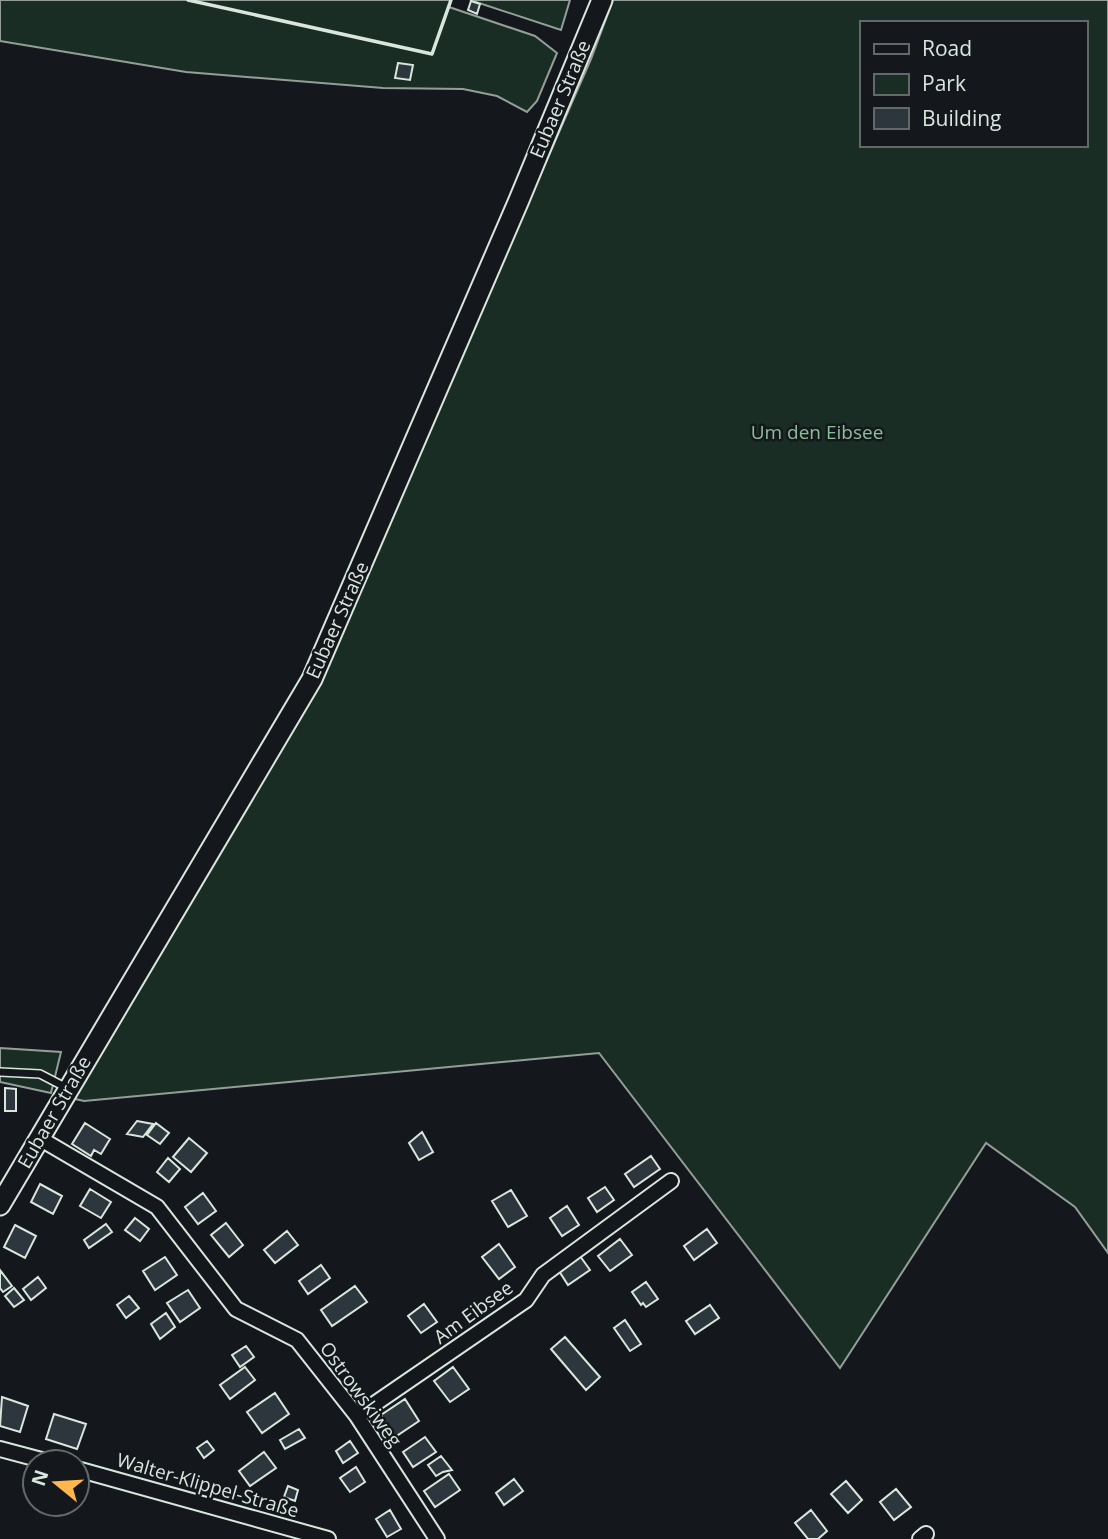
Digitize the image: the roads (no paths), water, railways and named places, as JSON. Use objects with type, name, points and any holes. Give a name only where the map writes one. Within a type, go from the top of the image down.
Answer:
[{"type":"street","name":"Eubaer Straße","points":[[0,1205],[312,679],[519,200],[602,0]]},
{"type":"street","name":"Ostrowskiweg","points":[[39,1138],[157,1207],[236,1308],[297,1340],[357,1416],[437,1539]]},
{"type":"street","name":"Am Eibsee","points":[[357,1416],[526,1300],[543,1275],[671,1181]]},
{"type":"street","points":[[0,1449],[21,1455]]},
{"type":"street","name":"Walter-Klippel-Straße","points":[[91,1473],[328,1539]]},
{"type":"lane","points":[[0,1072],[40,1074],[67,1088]]},
{"type":"park label","name":"Um den Eibsee","points":[[817,432]]}]
